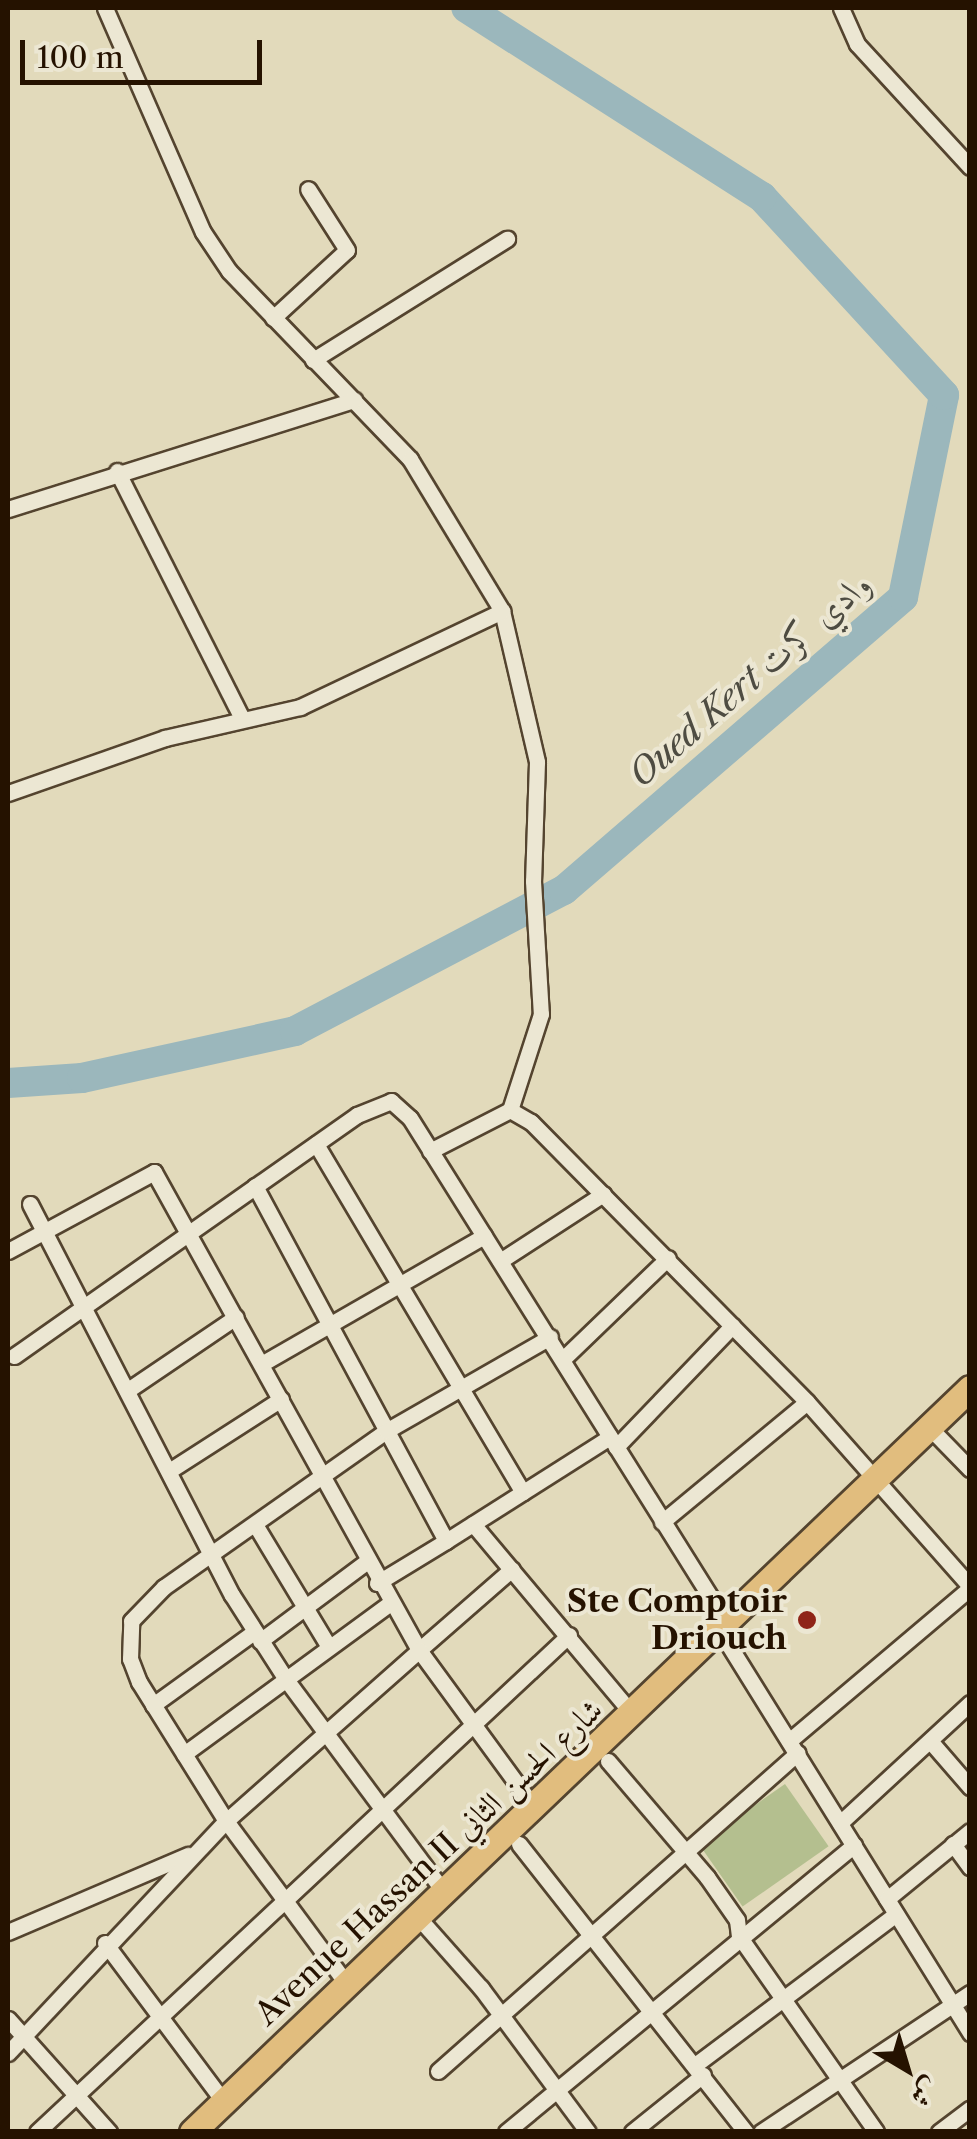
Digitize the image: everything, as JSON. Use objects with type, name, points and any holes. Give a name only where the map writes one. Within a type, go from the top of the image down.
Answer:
[{"type":"main road","name":"Avenue Hassan II شارع الحسن الثاني","points":[[192,2132],[346,1983],[518,1844],[608,1761],[934,1433],[970,1388]]},
{"type":"main road","name":"Avenue Hassan II شارع الحسن الثاني","points":[[934,1433],[970,1411]]},
{"type":"main road","name":"Avenue Hassan II شارع الحسن الثاني","points":[[215,2132],[422,1923],[444,1892],[634,1714],[729,1636]]},
{"type":"street","points":[[105,8],[203,232],[273,318],[410,458],[502,611],[537,762],[533,881],[540,1014],[510,1110],[430,1151]]},
{"type":"street","points":[[841,8],[857,44],[970,168]]},
{"type":"street","points":[[273,318],[347,250],[308,189]]},
{"type":"street","points":[[313,360],[507,239]]},
{"type":"street","points":[[8,509],[117,471],[161,463],[354,400]]},
{"type":"street","points":[[117,471],[242,718]]},
{"type":"street","points":[[8,792],[242,718],[300,707],[502,611]]},
{"type":"street","points":[[14,1356],[86,1308],[188,1230],[316,1144],[391,1101],[430,1151],[564,1358],[793,1747],[970,2033]]},
{"type":"street","points":[[438,2071],[593,1936],[970,1587],[807,1402],[603,1194],[510,1110]]},
{"type":"street","points":[[316,1144],[523,1492]]},
{"type":"street","points":[[8,1251],[154,1172],[263,1362],[378,1583],[419,1650],[474,1719],[534,1807]]},
{"type":"street","points":[[255,1186],[446,1541]]},
{"type":"street","points":[[500,1261],[603,1194]]},
{"type":"street","points":[[30,1204],[211,1555],[257,1636],[444,1892]]},
{"type":"street","points":[[263,1362],[484,1236]]},
{"type":"street","points":[[564,1358],[668,1258]]},
{"type":"street","points":[[128,1390],[236,1316]]},
{"type":"street","points":[[378,1583],[523,1492],[613,1442],[732,1326]]},
{"type":"street","points":[[346,1983],[226,1821],[153,1705],[130,1659],[131,1621],[148,1598],[256,1526],[386,1430],[550,1337]]},
{"type":"street","points":[[169,1471],[281,1399]]},
{"type":"street","points":[[662,1522],[807,1402]]},
{"type":"street","points":[[934,1433],[970,1469]]},
{"type":"street","points":[[473,1524],[634,1714]]},
{"type":"street","points":[[256,1526],[328,1647]]},
{"type":"street","points":[[153,1705],[366,1562]]},
{"type":"street","points":[[8,2053],[105,1943],[226,1821],[327,1728],[512,1569]]},
{"type":"street","points":[[184,1754],[390,1603]]},
{"type":"street","points":[[37,2132],[380,1806],[569,1635]]},
{"type":"street","points":[[840,1823],[970,1703]]},
{"type":"street","points":[[930,1742],[970,1787]]},
{"type":"street","points":[[608,1761],[737,1920],[739,1936],[787,1996],[876,2132]]},
{"type":"street","points":[[887,1899],[970,1831]]},
{"type":"street","points":[[518,1844],[746,2132]]},
{"type":"street","points":[[953,1844],[970,1866]]},
{"type":"street","points":[[506,2132],[739,1936],[854,1846]]},
{"type":"street","points":[[8,1932],[196,1852]]},
{"type":"street","points":[[632,2132],[787,1996],[896,1914]]},
{"type":"street","points":[[422,1923],[502,2016],[588,2132]]},
{"type":"street","points":[[105,1943],[223,2101]]},
{"type":"street","points":[[761,2132],[970,1993]]},
{"type":"street","points":[[8,2019],[109,2132]]},
{"type":"street","points":[[939,2132],[970,2109]]},
{"type":"green space","points":[[785,1784],[829,1846],[743,1906],[699,1844]]},
{"type":"waterway","name":"Oued Kert وادي كرت","points":[[8,1083],[82,1078],[295,1031],[564,890],[903,597],[944,395],[762,197],[466,8]]},
{"type":"place","name":"Ste Comptoir Driouch","points":[[807,1620]]}]
